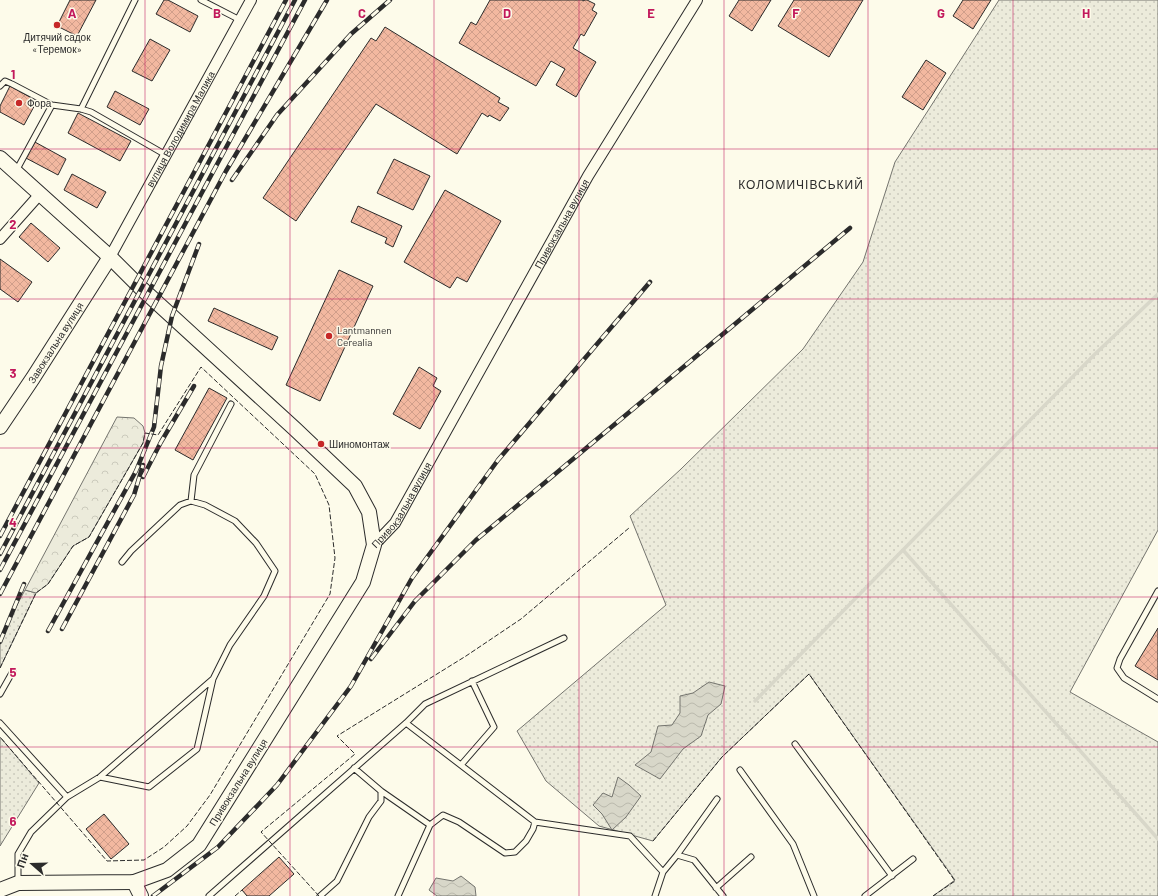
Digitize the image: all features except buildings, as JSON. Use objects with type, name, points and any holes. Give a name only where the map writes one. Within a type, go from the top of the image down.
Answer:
[{"type":"main road","points":[[0,158],[110,257],[148,294],[296,429],[355,486],[369,512],[374,545]]},
{"type":"main road","name":"Завокзальна вулиця","points":[[0,427],[110,257]]},
{"type":"main road","name":"Привокзальна вулиця","points":[[0,890],[18,882],[134,882],[167,870],[199,845],[363,582],[374,545]]},
{"type":"main road","points":[[134,882],[140,896]]},
{"type":"street","name":"вулиця Володимира Малика","points":[[110,257],[251,0]]},
{"type":"street","name":"Привокзальна вулиця","points":[[374,545],[395,523],[588,176],[697,0]]},
{"type":"street","points":[[0,239],[40,194]]},
{"type":"lane","points":[[81,109],[135,0]]},
{"type":"lane","points":[[202,0],[240,20]]},
{"type":"lane","points":[[0,86],[5,81],[52,105],[91,112],[166,155]]},
{"type":"lane","points":[[16,172],[52,105]]},
{"type":"lane","points":[[191,501],[194,475],[231,404]]},
{"type":"lane","points":[[100,778],[149,787],[197,749],[213,679],[230,645],[264,596],[275,571],[256,542],[235,521],[205,505],[191,501],[180,505],[131,551],[122,562]]},
{"type":"lane","points":[[1158,591],[1120,659],[1117,668],[1124,678],[1158,699]]},
{"type":"lane","points":[[209,896],[406,723],[425,704],[564,638]]},
{"type":"lane","points":[[0,694],[13,670]]},
{"type":"lane","points":[[18,882],[18,854],[30,832],[67,797],[100,778],[213,679]]},
{"type":"lane","points":[[461,765],[494,726],[472,681]]},
{"type":"lane","points":[[406,723],[535,822],[630,836],[663,872]]},
{"type":"lane","points":[[0,724],[67,797]]},
{"type":"lane","points":[[795,744],[892,876]]},
{"type":"lane","points":[[354,768],[381,791],[430,825]]},
{"type":"lane","points":[[740,770],[793,844],[814,896]]},
{"type":"lane","points":[[320,896],[337,881],[369,817],[381,801],[381,791]]},
{"type":"lane","points":[[655,896],[663,872],[717,799]]},
{"type":"lane","points":[[398,896],[430,825],[443,816],[459,822],[505,853],[515,852],[526,841],[533,830],[535,822]]},
{"type":"lane","points":[[677,855],[694,860],[723,896]]},
{"type":"lane","points":[[716,888],[751,857]]},
{"type":"lane","points":[[865,896],[913,859]]},
{"type":"green space","points":[[999,0],[1158,0],[1158,530],[1070,692],[1158,742],[1158,896],[933,896],[955,880],[809,674],[722,757],[653,841],[599,826],[546,781],[517,731],[666,605],[630,516],[681,469],[803,349],[863,262],[895,162]]},
{"type":"green space","points":[[117,417],[134,418],[143,426],[145,433],[143,443],[89,537],[73,546],[48,584],[36,593],[25,590]]},
{"type":"green space","points":[[25,590],[36,593],[0,668],[0,637]]},
{"type":"green space","points":[[0,737],[39,783],[0,846]]},
{"type":"water","points":[[709,682],[725,686],[721,704],[708,715],[701,736],[683,749],[660,779],[635,765],[651,752],[658,726],[672,725],[680,713],[680,696],[693,693]]},
{"type":"water","points":[[618,777],[641,796],[626,817],[612,830],[602,814],[593,805],[603,793],[612,797]]},
{"type":"water","points":[[461,876],[475,887],[476,896],[437,896],[429,890],[436,878],[453,881]]},
{"type":"waterway","points":[[755,701],[1094,355],[1158,294]]},
{"type":"waterway","points":[[903,550],[1158,839]]},
{"type":"railway","points":[[0,536],[286,0]]},
{"type":"railway","points":[[0,554],[295,0]]},
{"type":"railway","points":[[0,570],[305,0]]},
{"type":"railway","points":[[0,594],[226,171],[327,0]]},
{"type":"railway","points":[[232,180],[277,115],[351,34],[390,0]]},
{"type":"railway","points":[[371,659],[415,601],[476,540],[850,228]]},
{"type":"railway","points":[[48,631],[136,471],[154,427],[161,366],[172,316],[199,244]]},
{"type":"railway","points":[[153,896],[218,847],[277,785],[351,686],[412,578],[498,460],[650,282]]},
{"type":"railway","points":[[143,477],[161,442],[194,386]]},
{"type":"railway","points":[[62,629],[134,495],[143,465]]},
{"type":"railway","points":[[0,642],[24,584]]},
{"type":"fence","points":[[0,668],[36,593],[48,584],[73,546],[89,537],[143,443],[145,433],[158,435],[201,367],[315,474],[329,505],[335,558],[330,594],[210,795],[187,826],[164,847],[144,860],[107,861],[0,737]]},
{"type":"fence","points":[[319,896],[261,832],[355,754],[337,736],[466,656],[521,619],[629,528]]},
{"type":"fence","points":[[653,841],[722,757],[809,674],[955,881],[933,896]]},
{"type":"fence","points":[[235,896],[242,890]]},
{"type":"place","name":"Дитячий садок «Теремок»","points":[[57,25]]},
{"type":"place","name":"Фора","points":[[19,103]]},
{"type":"place","name":"Lantmannen Cerealia","points":[[329,336]]},
{"type":"place","name":"Шиномонтаж","points":[[321,444]]},
{"type":"district","name":"КОЛОМИЧІВСЬКИЙ","points":[[801,184]]}]
